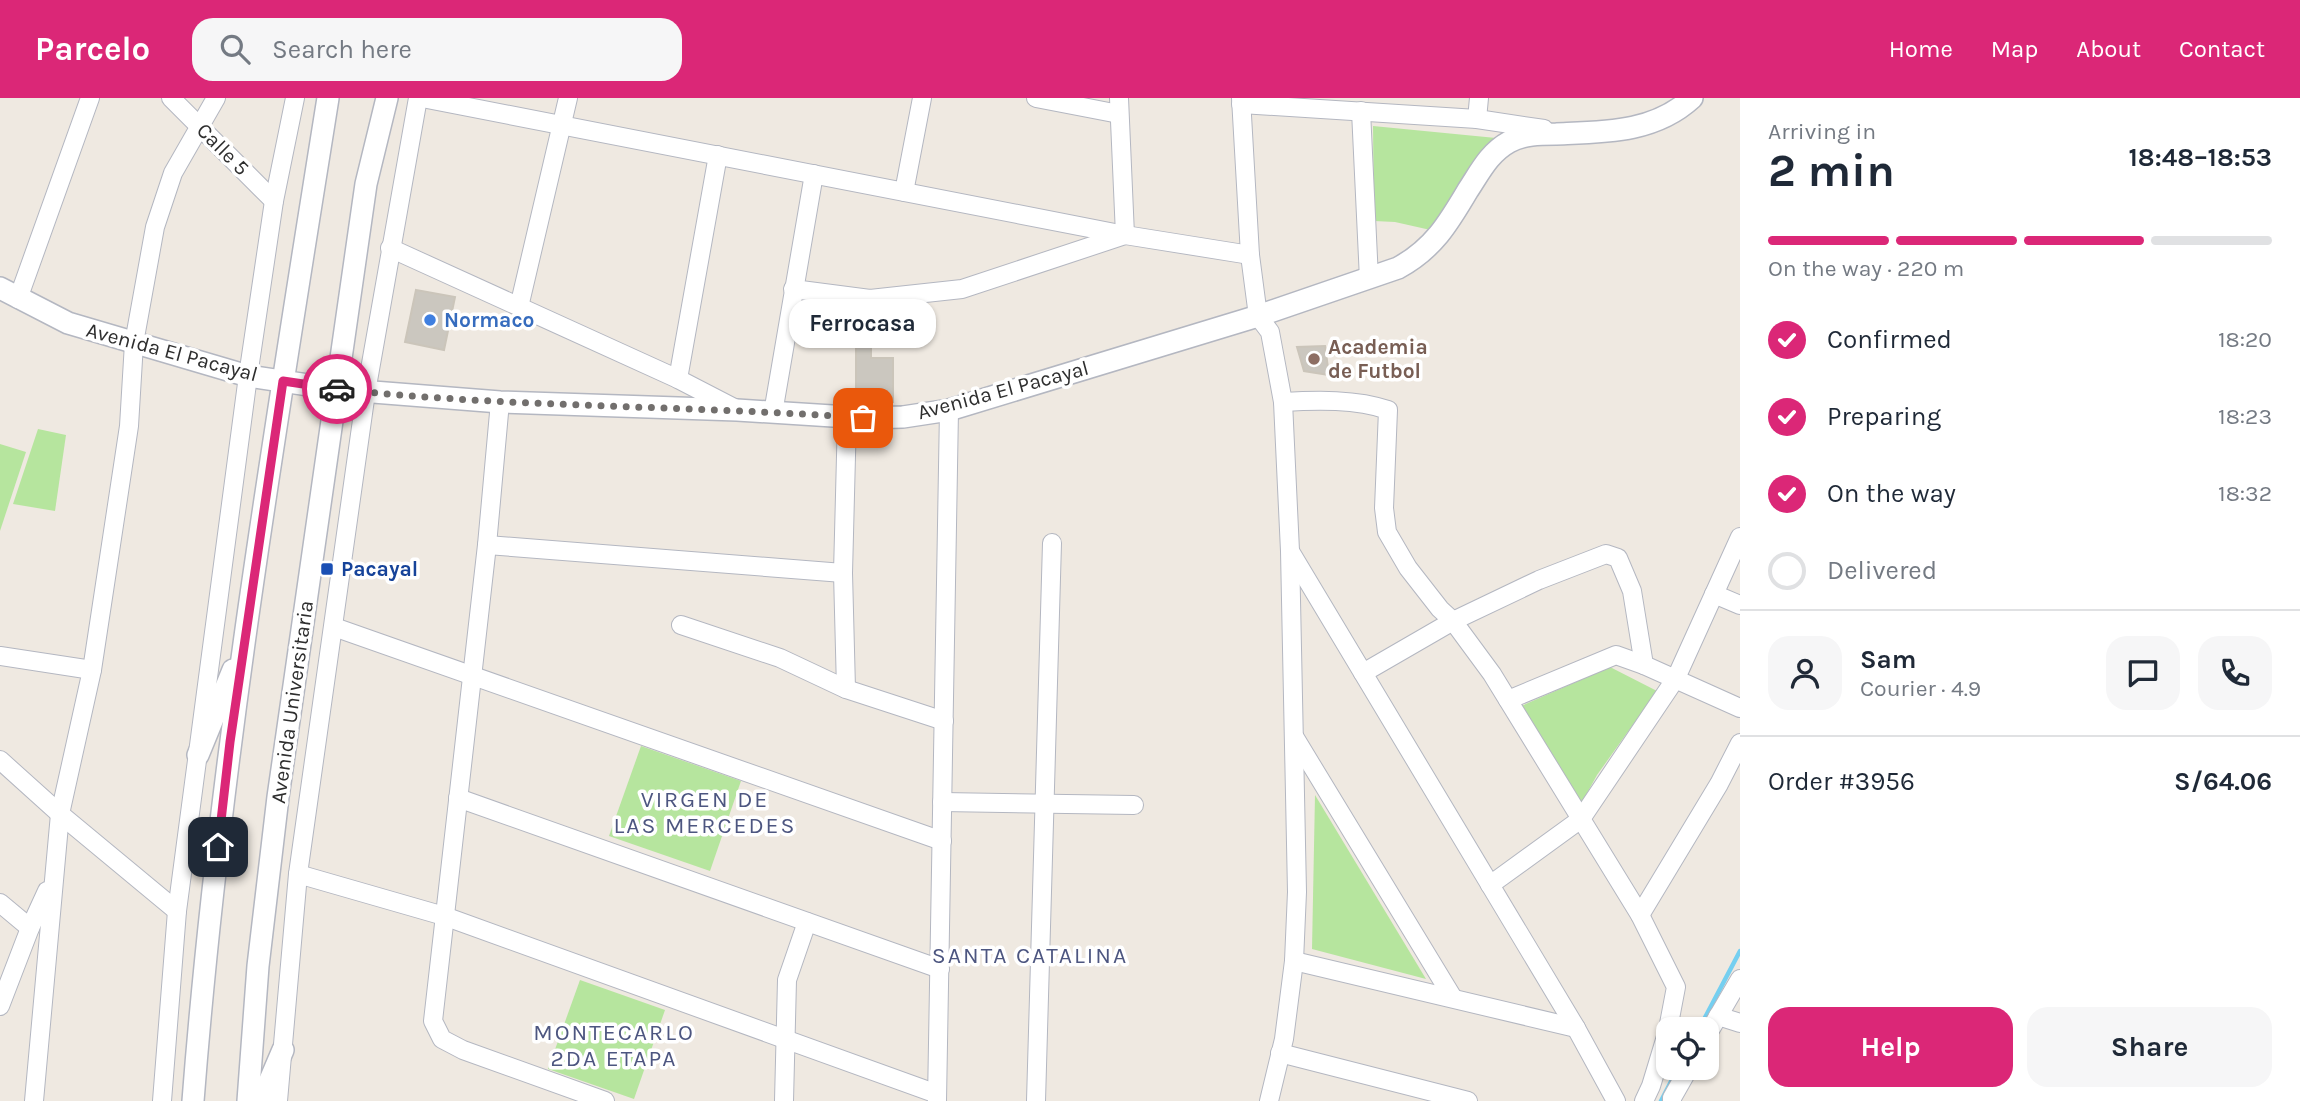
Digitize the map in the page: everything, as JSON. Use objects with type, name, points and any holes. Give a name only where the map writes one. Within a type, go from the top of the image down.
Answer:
[{"type":"street","points":[[9,293],[90,98]]},
{"type":"street","name":"Calle 5","points":[[171,98],[274,201]]},
{"type":"street","points":[[34,1101],[60,814],[92,670],[129,426],[134,342],[158,218],[173,173],[216,98]]},
{"type":"street","points":[[162,1101],[177,911],[248,376],[274,201],[295,98]]},
{"type":"street","points":[[193,1101],[202,978],[230,742],[328,98]]},
{"type":"street","name":"Avenida Universitaria","points":[[248,1101],[258,965],[278,797],[366,184],[387,98]]},
{"type":"street","points":[[278,1101],[298,874],[366,392],[390,248],[420,98],[1125,234],[1250,255]]},
{"type":"street","points":[[519,307],[568,98]]},
{"type":"street","points":[[904,192],[922,98]]},
{"type":"street","points":[[1036,98],[1119,106],[1125,234]]},
{"type":"street","points":[[1477,118],[1479,98]]},
{"type":"street","name":"Avenida El Pacayal","points":[[9,293],[68,323],[248,376],[283,381],[366,392],[500,402],[903,417],[949,410],[1258,316],[1398,268],[1418,258],[1432,244],[1452,218],[1482,167],[1502,146],[1523,136],[1608,132],[1639,127],[1664,118],[1692,98]]},
{"type":"street","points":[[1269,1101],[1280,1053],[1294,961],[1297,891],[1290,551],[1283,402],[1270,331],[1258,316],[1250,255],[1241,101],[1477,118],[1570,133]]},
{"type":"street","points":[[1361,111],[1369,279]]},
{"type":"street","points":[[678,379],[718,155]]},
{"type":"street","points":[[773,413],[814,174]]},
{"type":"street","points":[[793,289],[870,299],[962,289],[1125,234]]},
{"type":"street","points":[[390,248],[678,379],[737,410]]},
{"type":"street","points":[[500,402],[487,545],[433,1021],[442,1039],[463,1050],[605,1101]]},
{"type":"street","points":[[1283,402],[1375,406],[1388,410],[1384,508],[1387,532],[1408,568],[1440,609],[1453,621],[1508,700],[1640,915],[1676,987],[1670,1017]]},
{"type":"street","points":[[298,874],[444,916],[785,1039],[937,1098],[949,410]]},
{"type":"street","points":[[846,689],[843,573],[847,417]]},
{"type":"street","points":[[1490,885],[1581,819],[1676,678],[1740,537]]},
{"type":"street","points":[[1036,1101],[1052,543]]},
{"type":"street","points":[[487,545],[843,573]]},
{"type":"street","points":[[1290,551],[1576,1028],[1616,1101]]},
{"type":"street","points":[[1363,673],[1453,621],[1539,580],[1606,554],[1618,558],[1632,591],[1644,665]]},
{"type":"street","points":[[1714,594],[1740,605]]},
{"type":"street","points":[[681,625],[780,658],[846,689],[944,721]]},
{"type":"street","points":[[334,627],[942,841]]},
{"type":"street","points":[[198,755],[245,639]]},
{"type":"street","points":[[1508,700],[1616,655],[1676,678],[1740,708]]},
{"type":"street","points":[[0,656],[92,670]]},
{"type":"street","points":[[1293,737],[1453,998]]},
{"type":"street","points":[[1640,915],[1719,784],[1740,743]]},
{"type":"street","points":[[0,760],[60,814],[177,911]]},
{"type":"street","points":[[458,798],[940,969]]},
{"type":"street","points":[[942,803],[1134,805]]},
{"type":"street","points":[[0,1006],[30,928],[53,879]]},
{"type":"street","points":[[0,903],[30,928]]},
{"type":"street","points":[[784,1101],[787,980],[807,922]]},
{"type":"street","points":[[1294,961],[1576,1028]]},
{"type":"street","points":[[1740,979],[1718,1016],[1740,1023]]},
{"type":"street","points":[[261,1101],[283,1049]]},
{"type":"street","points":[[1280,1053],[1468,1101]]},
{"type":"street","points":[[1644,1101],[1656,1069]]},
{"type":"street","points":[[1672,1101],[1683,1080]]},
{"type":"green space","points":[[1373,126],[1496,138],[1435,231],[1395,222],[1374,221]]},
{"type":"green space","points":[[38,429],[66,435],[55,511],[13,504]]},
{"type":"green space","points":[[0,444],[26,452],[0,531]]},
{"type":"green space","points":[[1610,667],[1657,691],[1597,775],[1580,806],[1519,707]]},
{"type":"green space","points":[[641,746],[741,781],[710,871],[609,836]]},
{"type":"green space","points":[[1315,795],[1426,979],[1312,949]]},
{"type":"green space","points":[[580,980],[665,1010],[634,1099],[548,1069]]},
{"type":"building","name":"Normaco","points":[[416,290],[455,297],[444,350],[405,342]]},
{"type":"building","points":[[871,344],[871,358],[893,358],[893,402],[856,402],[856,345]]},
{"type":"building","name":"Academia de Futbol","points":[[1325,346],[1329,375],[1304,371],[1297,347]]},
{"type":"waterway","points":[[1705,1017],[1740,951]]},
{"type":"waterway","points":[[1661,1101],[1672,1080]]},
{"type":"way so far","points":[[337,389],[500,402],[737,410],[863,418]]},
{"type":"place","name":"Normaco","points":[[430,320]]},
{"type":"place","name":"Academia de Futbol","points":[[1314,359]]},
{"type":"place","name":"Ferrocasa","points":[[863,418]]},
{"type":"place","name":"Pacayal","points":[[327,569]]},
{"type":"district","name":"VIRGEN DE LAS MERCEDES","points":[[705,812]]},
{"type":"district","name":"SANTA CATALINA","points":[[1030,955]]},
{"type":"district","name":"MONTECARLO 2DA ETAPA","points":[[614,1045]]},
{"type":"route","points":[[218,847],[230,742],[283,381],[337,389]]}]
